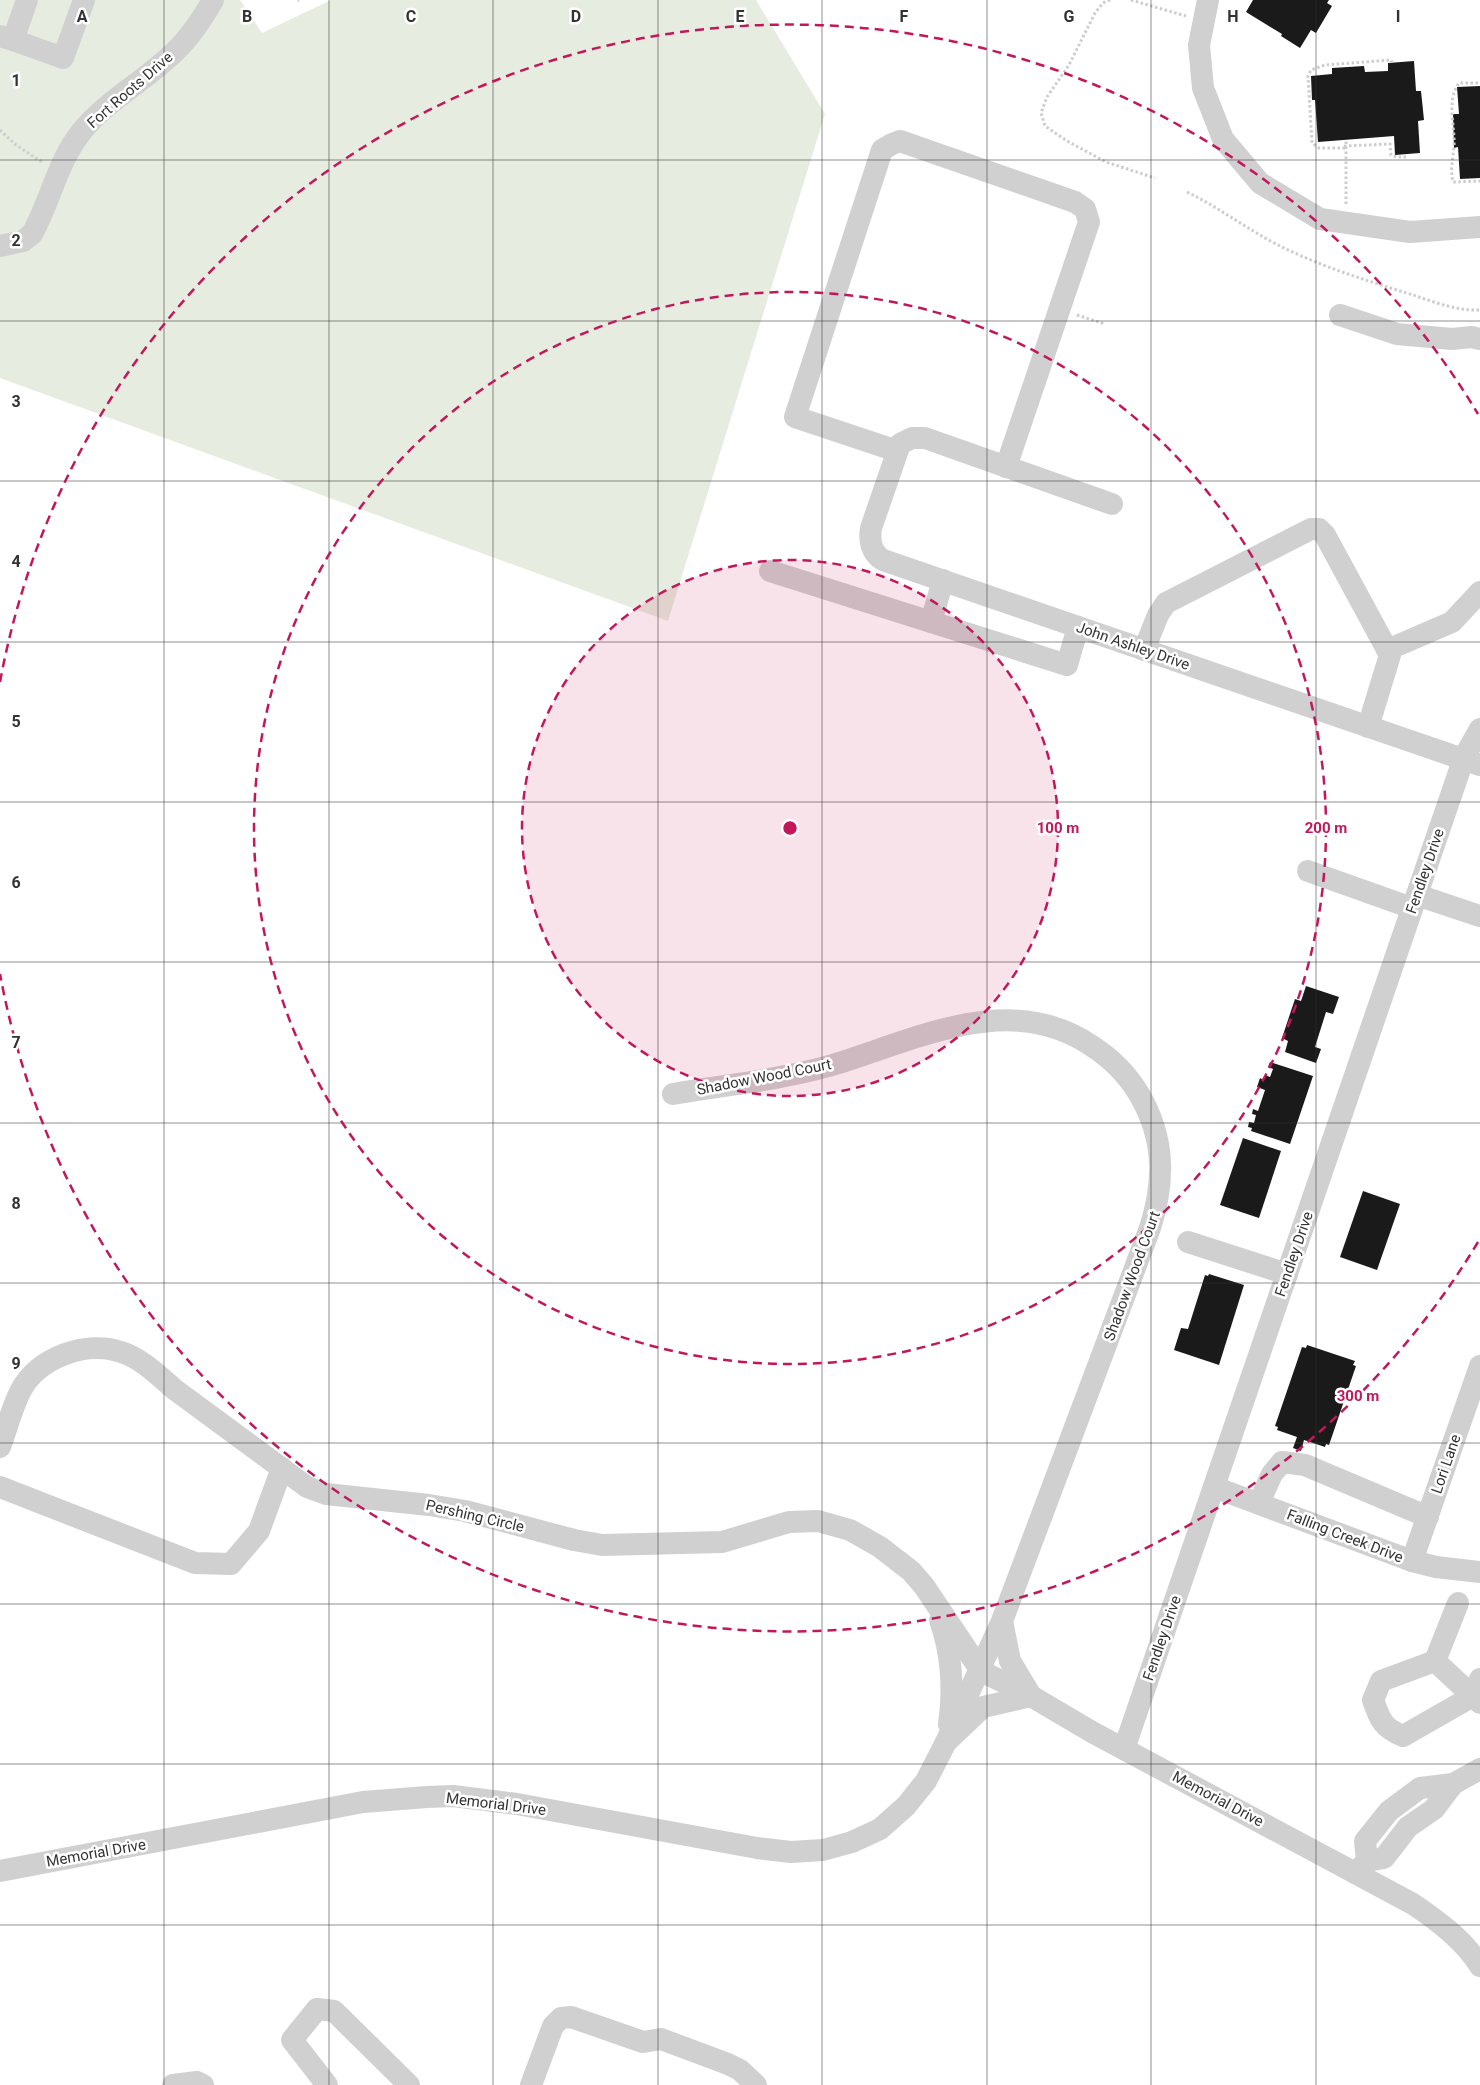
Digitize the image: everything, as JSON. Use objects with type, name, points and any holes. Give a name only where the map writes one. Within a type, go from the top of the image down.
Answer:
[{"type":"street","points":[[27,0],[6,38],[63,58],[84,0]]},
{"type":"street","name":"Fort Roots Drive","points":[[0,246],[23,241],[32,234],[58,172],[70,148],[82,131],[118,97],[170,57],[197,28],[214,0]]},
{"type":"street","points":[[1208,0],[1199,45],[1203,88],[1223,139],[1260,183],[1320,219],[1410,232],[1480,227]]},
{"type":"street","points":[[1006,466],[1089,222],[1085,209],[1075,202],[900,142],[892,144],[882,150],[795,417],[894,458],[900,444],[912,438],[925,438],[1112,504]]},
{"type":"street","points":[[1340,315],[1397,334],[1452,339],[1472,337],[1480,339]]},
{"type":"street","name":"John Ashley Drive","points":[[894,458],[870,528],[871,544],[878,557],[883,560],[1472,762]]},
{"type":"street","points":[[1144,650],[1158,615],[1166,604],[1311,529],[1319,529],[1325,535],[1390,655],[1368,727]]},
{"type":"street","points":[[770,571],[1067,665],[1078,627]]},
{"type":"street","points":[[930,622],[943,580]]},
{"type":"street","points":[[1387,650],[1452,622],[1480,592]]},
{"type":"street","name":"Fendley Drive","points":[[1124,1749],[1414,902],[1472,762],[1480,729]]},
{"type":"street","points":[[1308,871],[1414,902],[1480,916]]},
{"type":"street","name":"Shadow Wood Court","points":[[673,1094],[794,1074],[828,1066],[948,1028],[1008,1019],[1032,1021],[1061,1028],[1106,1055],[1133,1084],[1145,1104],[1155,1129],[1159,1148],[1160,1192],[1156,1209],[1002,1621],[981,1670]]},
{"type":"street","points":[[1188,1242],[1287,1274]]},
{"type":"street","name":"Pershing Circle","points":[[0,1447],[22,1388],[37,1370],[64,1354],[93,1348],[108,1348],[123,1352],[155,1372],[174,1389],[307,1487],[326,1494],[466,1511],[574,1540],[602,1545],[722,1542],[789,1522],[818,1522],[850,1530],[880,1547],[911,1572],[932,1597],[981,1670],[1030,1696]]},
{"type":"street","name":"Lori Lane","points":[[1412,1561],[1480,1366]]},
{"type":"street","points":[[1259,1503],[1272,1474],[1282,1462],[1305,1465],[1428,1516]]},
{"type":"street","points":[[0,1487],[195,1563],[231,1564],[258,1530],[282,1468]]},
{"type":"street","name":"Falling Creek Drive","points":[[1214,1486],[1412,1561],[1436,1567],[1480,1572]]},
{"type":"street","name":"Memorial Drive","points":[[0,1871],[363,1802],[453,1796],[517,1804],[757,1848],[791,1852],[823,1850],[852,1842],[880,1828],[906,1806],[926,1781],[946,1742],[952,1702],[952,1680],[944,1631],[932,1597]]},
{"type":"street","points":[[1435,1660],[1478,1692],[1403,1736],[1389,1731],[1380,1719],[1373,1700],[1381,1681],[1435,1660],[1458,1603]]},
{"type":"street","points":[[1002,1621],[1010,1661],[1030,1696]]},
{"type":"street","points":[[946,1742],[981,1670]]},
{"type":"street","name":"Memorial Drive","points":[[946,1742],[982,1707],[1030,1696],[1124,1749],[1361,1867],[1443,1925],[1463,1944],[1480,1966]]},
{"type":"street","points":[[1361,1867],[1384,1858],[1408,1827],[1434,1809],[1453,1784],[1480,1769]]},
{"type":"street","points":[[327,2085],[292,2040],[317,2009],[334,2011],[408,2085]]},
{"type":"street","points":[[531,2085],[553,2026],[561,2018],[572,2017],[643,2042],[661,2039],[670,2042],[728,2064],[740,2070],[756,2085]]},
{"type":"street","points":[[173,2085],[198,2082],[203,2085]]},
{"type":"path","points":[[1110,0],[1103,3],[1095,13],[1069,65],[1047,97],[1042,113],[1045,126],[1067,141],[1106,162],[1155,178]]},
{"type":"path","points":[[1131,0],[1191,17]]},
{"type":"path","points":[[1392,63],[1391,60],[1325,65],[1311,70],[1308,76],[1312,143],[1319,148],[1390,144],[1391,155],[1406,157]]},
{"type":"path","points":[[1478,83],[1459,83],[1455,89],[1452,109],[1454,147],[1451,158],[1453,182],[1480,181]]},
{"type":"path","points":[[0,130],[16,145],[58,172]]},
{"type":"path","points":[[1343,222],[1346,209],[1344,147],[1346,140]]},
{"type":"path","points":[[1187,192],[1216,206],[1280,246],[1316,261],[1368,281],[1426,299],[1461,309],[1480,310]]},
{"type":"path","points":[[1060,309],[1105,324]]},
{"type":"shaded area","points":[[0,0],[240,0],[262,33],[331,0],[756,0],[825,114],[668,621],[0,378]]},
{"type":"building","points":[[1253,0],[1329,0],[1327,3],[1332,6],[1316,33],[1311,30],[1300,48],[1281,36],[1282,34],[1246,12]]},
{"type":"building","points":[[1414,61],[1416,91],[1421,91],[1424,120],[1418,121],[1420,153],[1395,155],[1394,136],[1318,142],[1315,100],[1312,100],[1311,76],[1332,74],[1332,68],[1364,66],[1365,72],[1388,71],[1388,63]]},
{"type":"building","points":[[1480,86],[1480,178],[1460,179],[1458,147],[1454,148],[1453,114],[1459,114],[1457,87]]},
{"type":"building","points":[[1306,986],[1339,997],[1333,1014],[1326,1012],[1315,1047],[1321,1049],[1316,1063],[1285,1052],[1288,1041],[1282,1038],[1295,999],[1301,1001]]},
{"type":"building","points":[[1270,1062],[1313,1076],[1290,1144],[1251,1131],[1252,1128],[1248,1127],[1249,1122],[1254,1123],[1256,1115],[1252,1114],[1253,1109],[1258,1111],[1265,1090],[1257,1087],[1260,1078],[1263,1080],[1265,1075],[1270,1077],[1273,1069],[1268,1067]]},
{"type":"building","points":[[1243,1138],[1281,1151],[1259,1218],[1220,1205]]},
{"type":"building","points":[[1363,1191],[1400,1204],[1377,1270],[1340,1257]]},
{"type":"building","points":[[1209,1274],[1244,1285],[1219,1365],[1174,1350],[1181,1328],[1188,1329],[1205,1275],[1208,1276]]},
{"type":"building","points":[[1307,1345],[1355,1361],[1353,1365],[1356,1366],[1329,1445],[1326,1444],[1325,1447],[1304,1440],[1301,1451],[1293,1448],[1297,1437],[1277,1430],[1278,1427],[1275,1426],[1302,1347],[1306,1348]]}]
